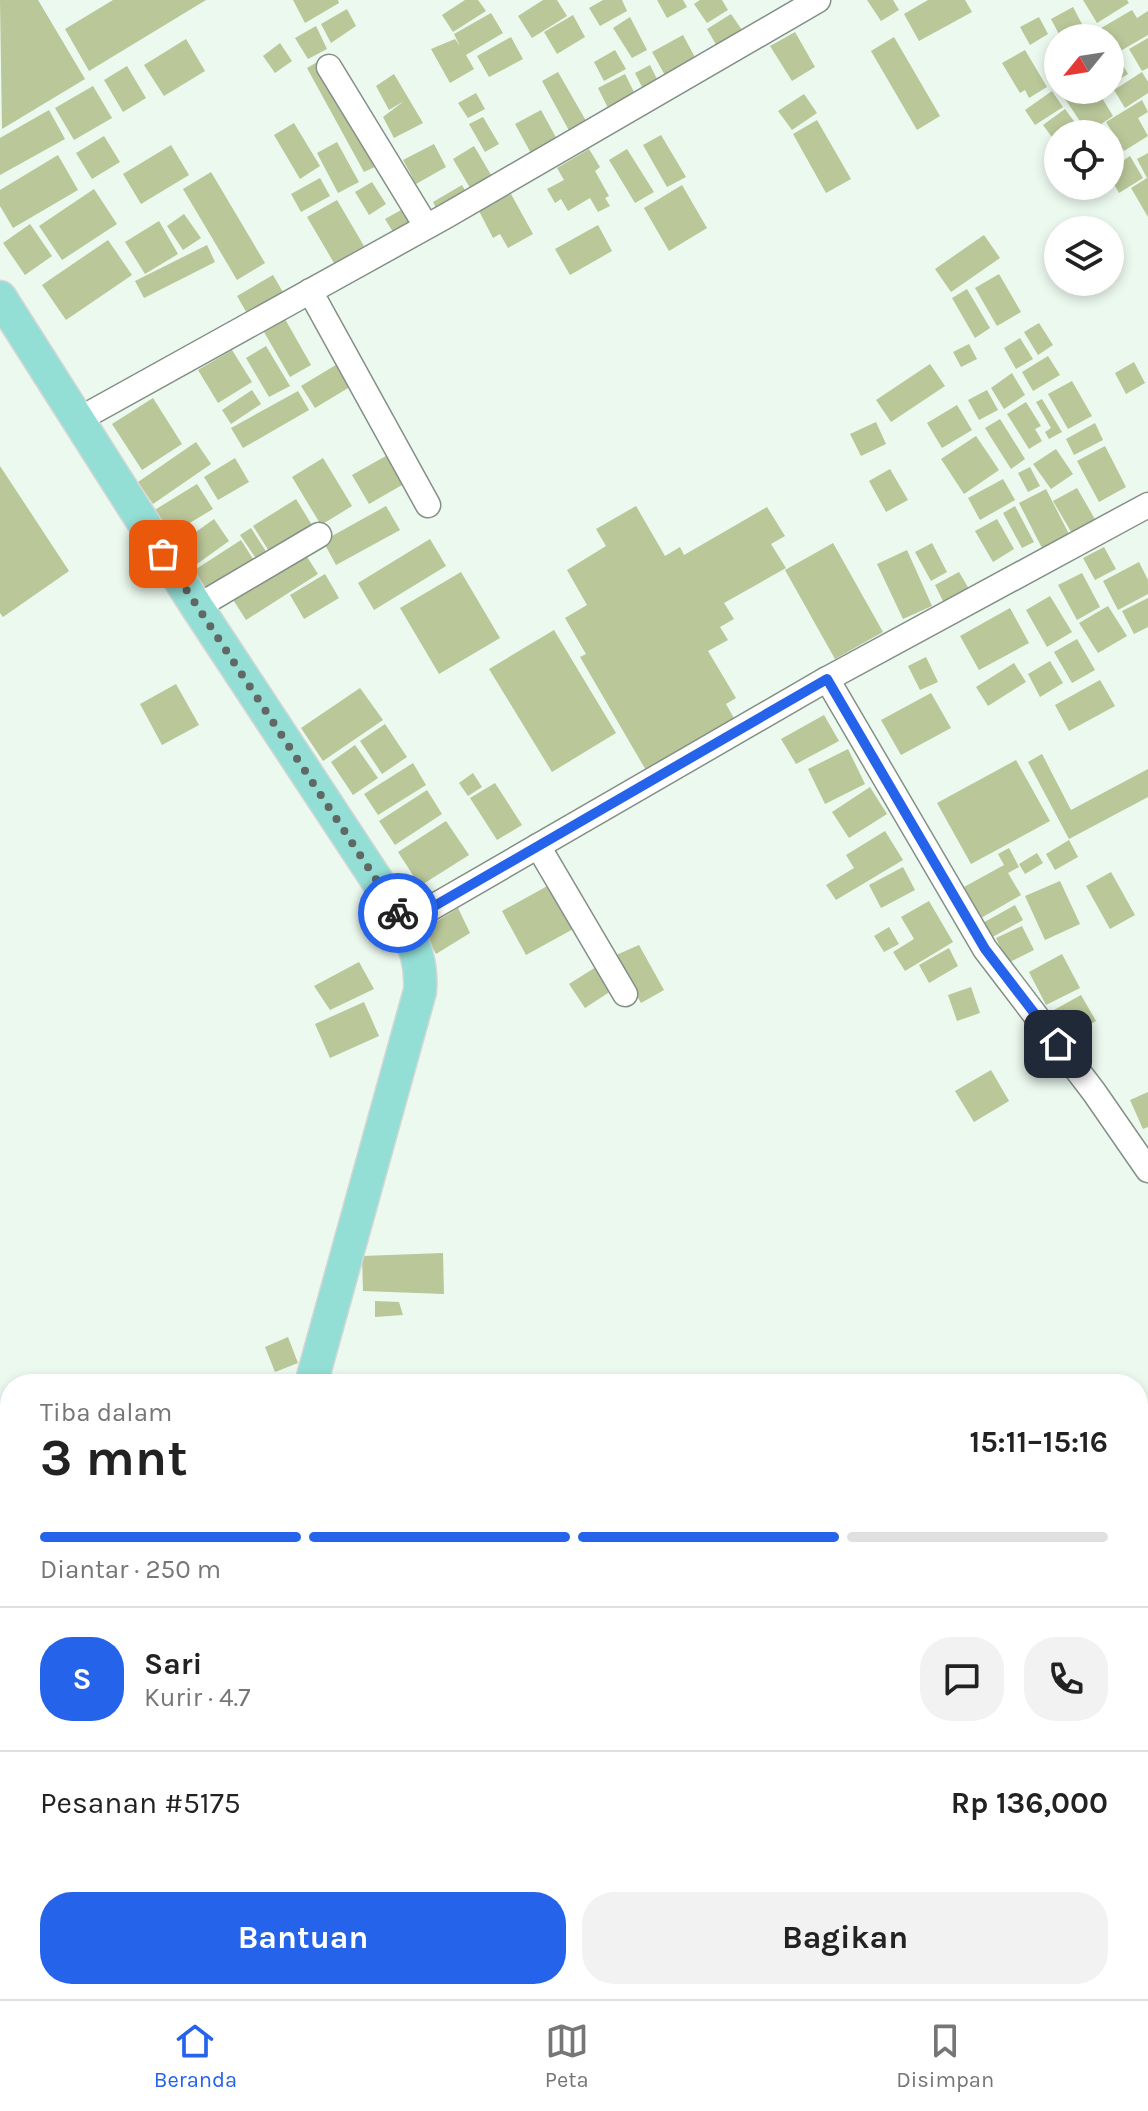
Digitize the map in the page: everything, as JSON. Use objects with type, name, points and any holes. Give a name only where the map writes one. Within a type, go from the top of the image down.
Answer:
[{"type":"main road","points":[[0,297],[197,607],[405,923],[421,970],[420,991],[314,1374]]},
{"type":"street","points":[[78,420],[426,226],[818,0]]},
{"type":"street","points":[[329,67],[426,226]]},
{"type":"street","points":[[310,291],[428,505]]},
{"type":"street","points":[[405,923],[827,679],[1148,505]]},
{"type":"street","points":[[197,607],[319,535]]},
{"type":"street","points":[[827,679],[985,949],[1094,1092],[1148,1170]]},
{"type":"street","points":[[538,846],[625,994]]},
{"type":"building","points":[[0,0],[38,0],[85,79],[2,129]]},
{"type":"building","points":[[113,0],[206,0],[89,71],[65,29]]},
{"type":"building","points":[[293,0],[338,0],[339,3],[305,23]]},
{"type":"building","points":[[465,0],[478,0],[486,11],[453,32],[442,15]]},
{"type":"building","points":[[543,0],[557,0],[567,16],[532,38],[518,16]]},
{"type":"building","points":[[603,0],[622,0],[627,11],[600,26],[589,8]]},
{"type":"building","points":[[657,0],[683,0],[687,7],[667,18]]},
{"type":"building","points":[[700,0],[722,0],[728,10],[707,23],[694,4]]},
{"type":"building","points":[[867,0],[893,0],[899,10],[881,21]]},
{"type":"building","points":[[928,0],[965,0],[972,12],[919,41],[904,14]]},
{"type":"building","points":[[1083,0],[1127,0],[1129,3],[1097,23]]},
{"type":"building","points":[[1073,7],[1082,24],[1054,24],[1051,19]]},
{"type":"building","points":[[347,9],[356,26],[331,43],[321,24]]},
{"type":"building","points":[[1132,10],[1137,18],[1148,11],[1148,35],[1124,49],[1124,24],[1108,24]]},
{"type":"building","points":[[491,13],[503,33],[466,55],[474,69],[450,83],[431,49],[455,39],[460,46],[454,34]]},
{"type":"building","points":[[731,14],[744,33],[718,48],[707,29]]},
{"type":"building","points":[[573,15],[585,37],[557,54],[544,32]]},
{"type":"building","points":[[630,17],[647,50],[632,58],[613,28]]},
{"type":"building","points":[[1039,17],[1044,26],[1044,36],[1030,45],[1020,27]]},
{"type":"building","points":[[316,26],[327,49],[308,59],[295,38]]},
{"type":"building","points":[[795,32],[815,67],[792,81],[770,46]]},
{"type":"building","points":[[683,35],[697,61],[666,77],[652,52]]},
{"type":"building","points":[[511,37],[523,59],[489,77],[477,56]]},
{"type":"building","points":[[894,37],[940,116],[917,130],[871,51]]},
{"type":"building","points":[[1148,38],[1148,68],[1142,71],[1129,49]]},
{"type":"building","points":[[186,39],[205,71],[164,96],[144,65]]},
{"type":"building","points":[[280,43],[292,61],[275,73],[263,56]]},
{"type":"building","points":[[615,50],[626,69],[604,81],[594,62]]},
{"type":"building","points":[[1025,50],[1044,82],[1044,89],[1029,98],[1025,90],[1020,93],[1002,63]]},
{"type":"building","points":[[319,61],[379,165],[364,172],[307,68]]},
{"type":"building","points":[[650,65],[661,87],[646,95],[635,73]]},
{"type":"building","points":[[127,66],[146,98],[123,112],[104,80]]},
{"type":"building","points":[[558,72],[589,126],[572,136],[542,81]]},
{"type":"building","points":[[1142,72],[1148,82],[1148,93],[1125,108],[1124,84]]},
{"type":"building","points":[[394,74],[423,123],[394,138],[383,117],[404,101],[389,110],[376,86]]},
{"type":"building","points":[[625,74],[637,98],[610,112],[598,88]]},
{"type":"building","points":[[93,86],[112,118],[74,140],[55,108]]},
{"type":"building","points":[[476,93],[485,109],[468,118],[458,103]]},
{"type":"building","points":[[804,94],[817,113],[792,130],[778,111]]},
{"type":"building","points":[[1044,97],[1044,104],[1061,104],[1063,107],[1035,125],[1025,110]]},
{"type":"building","points":[[1142,100],[1148,112],[1138,118],[1148,136],[1124,151],[1124,120],[1109,120]]},
{"type":"building","points":[[1068,104],[1106,104],[1113,116],[1107,120],[1079,120]]},
{"type":"building","points":[[1065,109],[1073,120],[1050,120]]},
{"type":"building","points":[[49,110],[65,139],[0,175],[0,138]]},
{"type":"building","points":[[541,110],[559,143],[533,157],[515,124]]},
{"type":"building","points":[[483,117],[499,144],[485,152],[469,124]]},
{"type":"building","points":[[817,120],[851,179],[826,193],[793,134]]},
{"type":"building","points":[[294,123],[320,166],[300,179],[274,135]]},
{"type":"building","points":[[661,135],[686,177],[667,187],[643,145]]},
{"type":"building","points":[[104,136],[120,162],[92,179],[76,153]]},
{"type":"building","points":[[337,142],[359,182],[338,193],[317,153]]},
{"type":"building","points":[[434,144],[446,167],[416,184],[403,160]]},
{"type":"building","points":[[171,145],[189,175],[141,204],[123,174]]},
{"type":"building","points":[[474,146],[494,180],[473,193],[453,159]]},
{"type":"building","points":[[589,149],[600,167],[595,171],[609,196],[605,198],[610,206],[598,212],[590,198],[568,211],[561,199],[555,203],[547,189],[564,180],[557,168]]},
{"type":"building","points":[[627,149],[654,192],[635,203],[609,160]]},
{"type":"building","points":[[1148,153],[1148,217],[1131,188],[1147,178],[1137,159]]},
{"type":"building","points":[[58,155],[78,190],[13,228],[0,206],[0,190]]},
{"type":"building","points":[[1130,156],[1143,178],[1124,190],[1124,160]]},
{"type":"building","points":[[211,172],[265,263],[237,280],[183,189]]},
{"type":"building","points":[[320,178],[330,196],[301,212],[291,194]]},
{"type":"building","points":[[372,182],[386,204],[369,215],[355,192]]},
{"type":"building","points":[[462,185],[469,197],[439,214],[433,202]]},
{"type":"building","points":[[682,185],[707,228],[669,251],[644,208]]},
{"type":"building","points":[[94,189],[117,224],[62,260],[39,226]]},
{"type":"building","points":[[511,194],[533,234],[508,248],[500,234],[493,238],[479,211]]},
{"type":"building","points":[[337,200],[364,246],[334,263],[307,217]]},
{"type":"building","points":[[410,205],[419,224],[396,237],[385,219]]},
{"type":"building","points":[[184,214],[201,238],[183,250],[167,226]]},
{"type":"building","points":[[159,221],[178,254],[145,274],[125,242]]},
{"type":"building","points":[[30,224],[52,256],[25,275],[3,243]]},
{"type":"building","points":[[598,225],[612,251],[570,275],[555,249]]},
{"type":"building","points":[[984,235],[1000,258],[951,292],[935,269]]},
{"type":"building","points":[[108,240],[132,275],[66,320],[42,285]]},
{"type":"building","points":[[207,245],[215,262],[144,298],[135,281]]},
{"type":"building","points":[[999,274],[1021,312],[997,326],[975,288]]},
{"type":"building","points":[[273,275],[284,294],[248,315],[237,296]]},
{"type":"building","points":[[967,289],[990,328],[975,338],[952,298]]},
{"type":"building","points":[[285,319],[311,365],[290,377],[264,332]]},
{"type":"building","points":[[1039,323],[1053,345],[1038,355],[1024,332]]},
{"type":"building","points":[[1020,338],[1033,359],[1016,369],[1004,348]]},
{"type":"building","points":[[969,344],[977,359],[961,367],[953,352]]},
{"type":"building","points":[[266,346],[290,386],[269,397],[246,358]]},
{"type":"building","points":[[232,350],[252,382],[218,403],[198,370]]},
{"type":"building","points":[[1048,356],[1060,375],[1033,391],[1022,372]]},
{"type":"building","points":[[1134,362],[1145,383],[1126,394],[1115,373]]},
{"type":"building","points":[[339,363],[353,385],[315,408],[301,386]]},
{"type":"building","points":[[930,364],[945,386],[891,422],[876,400]]},
{"type":"building","points":[[1012,373],[1025,395],[1004,409],[991,388]]},
{"type":"building","points":[[1072,381],[1092,416],[1068,429],[1048,394]]},
{"type":"building","points":[[252,390],[261,404],[231,424],[222,410]]},
{"type":"building","points":[[987,390],[998,410],[979,420],[968,400]]},
{"type":"building","points":[[298,391],[309,410],[243,448],[231,428]]},
{"type":"building","points":[[153,398],[182,444],[142,470],[112,424]]},
{"type":"building","points":[[1042,399],[1062,432],[1049,439],[1045,432],[1051,428],[1036,402]]},
{"type":"building","points":[[1026,402],[1041,426],[1035,429],[1042,441],[1029,449],[1007,414]]},
{"type":"building","points":[[957,405],[972,430],[942,448],[927,423]]},
{"type":"building","points":[[1000,419],[1025,459],[1011,469],[985,428]]},
{"type":"building","points":[[876,422],[886,444],[861,456],[850,434]]},
{"type":"building","points":[[1095,423],[1103,440],[1074,455],[1066,439]]},
{"type":"building","points":[[976,436],[999,470],[964,494],[941,459]]},
{"type":"building","points":[[196,442],[211,464],[153,504],[138,482]]},
{"type":"building","points":[[1105,446],[1126,487],[1099,502],[1077,461]]},
{"type":"building","points":[[1056,449],[1073,474],[1051,489],[1033,464]]},
{"type":"building","points":[[393,452],[409,481],[369,504],[352,475]]},
{"type":"building","points":[[235,458],[249,482],[218,500],[204,477]]},
{"type":"building","points":[[323,458],[352,506],[321,525],[292,477]]},
{"type":"building","points":[[0,466],[69,571],[3,617],[0,613]]},
{"type":"building","points":[[1030,467],[1040,486],[1028,492],[1018,473]]},
{"type":"building","points":[[890,469],[908,500],[886,512],[869,481]]},
{"type":"building","points":[[1003,479],[1015,500],[980,520],[968,498]]},
{"type":"building","points":[[197,484],[213,509],[168,536],[153,511]]},
{"type":"building","points":[[1077,488],[1096,521],[1073,535],[1053,501]]},
{"type":"building","points":[[1046,489],[1069,534],[1042,548],[1019,503]]},
{"type":"building","points":[[296,499],[315,530],[272,556],[253,526]]},
{"type":"building","points":[[386,506],[400,530],[336,565],[323,541]]},
{"type":"building","points":[[636,506],[665,556],[680,547],[684,555],[767,507],[785,536],[771,544],[786,568],[724,603],[734,619],[720,627],[728,640],[708,651],[736,698],[726,704],[735,720],[647,772],[580,657],[586,654],[565,618],[587,605],[567,570],[606,546],[596,529]]},
{"type":"building","points":[[1015,506],[1034,542],[1022,548],[1003,513]]},
{"type":"building","points":[[214,519],[229,541],[197,564],[182,542]]},
{"type":"building","points":[[997,519],[1014,549],[993,562],[975,531]]},
{"type":"building","points":[[251,528],[269,556],[259,563],[240,535]]},
{"type":"building","points":[[430,539],[446,566],[374,610],[358,583]]},
{"type":"building","points":[[241,540],[257,565],[208,596],[193,571]]},
{"type":"building","points":[[833,543],[883,632],[835,659],[785,570]]},
{"type":"building","points":[[932,543],[947,572],[931,581],[915,552]]},
{"type":"building","points":[[1104,547],[1116,569],[1095,580],[1083,558]]},
{"type":"building","points":[[302,549],[318,574],[246,620],[230,595]]},
{"type":"building","points":[[907,550],[932,606],[903,619],[877,564]]},
{"type":"building","points":[[1139,562],[1148,580],[1148,594],[1118,610],[1103,581]]},
{"type":"building","points":[[461,572],[500,638],[439,674],[400,608]]},
{"type":"building","points":[[959,572],[969,589],[944,603],[935,585]]},
{"type":"building","points":[[1082,573],[1100,607],[1077,620],[1058,585]]},
{"type":"building","points":[[325,574],[339,598],[304,619],[290,595]]},
{"type":"building","points":[[1050,596],[1072,632],[1047,647],[1026,610]]},
{"type":"building","points":[[1148,598],[1148,627],[1134,634],[1122,611]]},
{"type":"building","points":[[1108,606],[1127,636],[1098,653],[1079,623]]},
{"type":"building","points":[[1010,608],[1029,643],[979,670],[960,636]]},
{"type":"building","points":[[554,630],[616,733],[552,772],[489,669]]},
{"type":"building","points":[[1077,639],[1095,670],[1072,683],[1054,652]]},
{"type":"building","points":[[926,657],[938,682],[920,690],[908,666]]},
{"type":"building","points":[[1050,661],[1063,683],[1040,697],[1028,674]]},
{"type":"building","points":[[1014,663],[1026,682],[988,706],[976,687]]},
{"type":"building","points":[[1100,680],[1115,706],[1069,731],[1055,705]]},
{"type":"building","points":[[176,684],[199,725],[162,745],[140,704]]},
{"type":"building","points":[[360,688],[383,720],[323,761],[301,728]]},
{"type":"building","points":[[931,693],[951,728],[901,755],[881,720]]},
{"type":"building","points":[[824,715],[839,741],[796,764],[781,739]]},
{"type":"building","points":[[385,724],[407,757],[382,774],[360,741]]},
{"type":"building","points":[[355,745],[378,778],[353,795],[331,762]]},
{"type":"building","points":[[848,749],[865,784],[825,804],[808,769]]},
{"type":"building","points":[[1042,754],[1071,810],[1148,769],[1148,797],[1069,839],[1028,762]]},
{"type":"building","points":[[1016,760],[1050,821],[971,864],[937,803]]},
{"type":"building","points":[[413,763],[426,785],[378,815],[364,794]]},
{"type":"building","points":[[473,773],[482,787],[468,796],[459,783]]},
{"type":"building","points":[[495,783],[522,825],[497,840],[470,798]]},
{"type":"building","points":[[870,787],[887,814],[849,838],[832,812]]},
{"type":"building","points":[[427,790],[442,814],[395,845],[379,821]]},
{"type":"building","points":[[446,821],[469,855],[420,886],[398,852]]},
{"type":"building","points":[[885,831],[903,860],[836,900],[826,885],[854,868],[846,855]]},
{"type":"building","points":[[1069,840],[1078,857],[1055,870],[1046,854]]},
{"type":"building","points":[[1009,848],[1019,867],[1008,873],[1021,895],[981,918],[964,887],[1004,865],[998,854]]},
{"type":"building","points":[[1037,853],[1043,863],[1025,874],[1019,864]]},
{"type":"building","points":[[903,867],[915,890],[881,908],[869,885]]},
{"type":"building","points":[[1111,872],[1135,915],[1110,929],[1086,886]]},
{"type":"building","points":[[1060,881],[1080,924],[1045,940],[1025,896]]},
{"type":"building","points":[[551,884],[575,928],[526,955],[502,911]]},
{"type":"building","points":[[929,901],[953,942],[905,971],[893,952],[914,939],[901,917]]},
{"type":"building","points":[[1015,905],[1023,920],[989,939],[981,924]]},
{"type":"building","points":[[458,908],[470,933],[436,954],[423,930]]},
{"type":"building","points":[[1022,926],[1034,950],[1008,963],[996,938]]},
{"type":"building","points":[[889,927],[899,944],[884,952],[874,936]]},
{"type":"building","points":[[639,945],[664,990],[641,1003],[614,956]]},
{"type":"building","points":[[949,948],[958,966],[929,983],[919,965]]},
{"type":"building","points":[[1062,954],[1080,988],[1046,1005],[1029,972]]},
{"type":"building","points":[[359,962],[374,989],[330,1010],[314,986]]},
{"type":"building","points":[[596,967],[611,991],[585,1008],[569,984]]},
{"type":"building","points":[[971,987],[980,1013],[957,1021],[948,995]]},
{"type":"building","points":[[1081,995],[1096,1021],[1069,1036],[1054,1010]]},
{"type":"building","points":[[364,1002],[379,1036],[330,1058],[315,1024]]},
{"type":"building","points":[[991,1070],[1009,1101],[974,1122],[955,1091]]},
{"type":"building","points":[[1148,1092],[1148,1127],[1143,1129],[1130,1100]]},
{"type":"building","points":[[443,1253],[444,1294],[363,1291],[362,1256]]},
{"type":"building","points":[[375,1301],[399,1302],[403,1315],[375,1317]]},
{"type":"building","points":[[288,1337],[298,1363],[275,1372],[265,1347]]},
{"type":"way so far","points":[[163,554],[398,913]]},
{"type":"route","points":[[398,913],[405,923],[827,679],[985,949],[1058,1044]]}]
